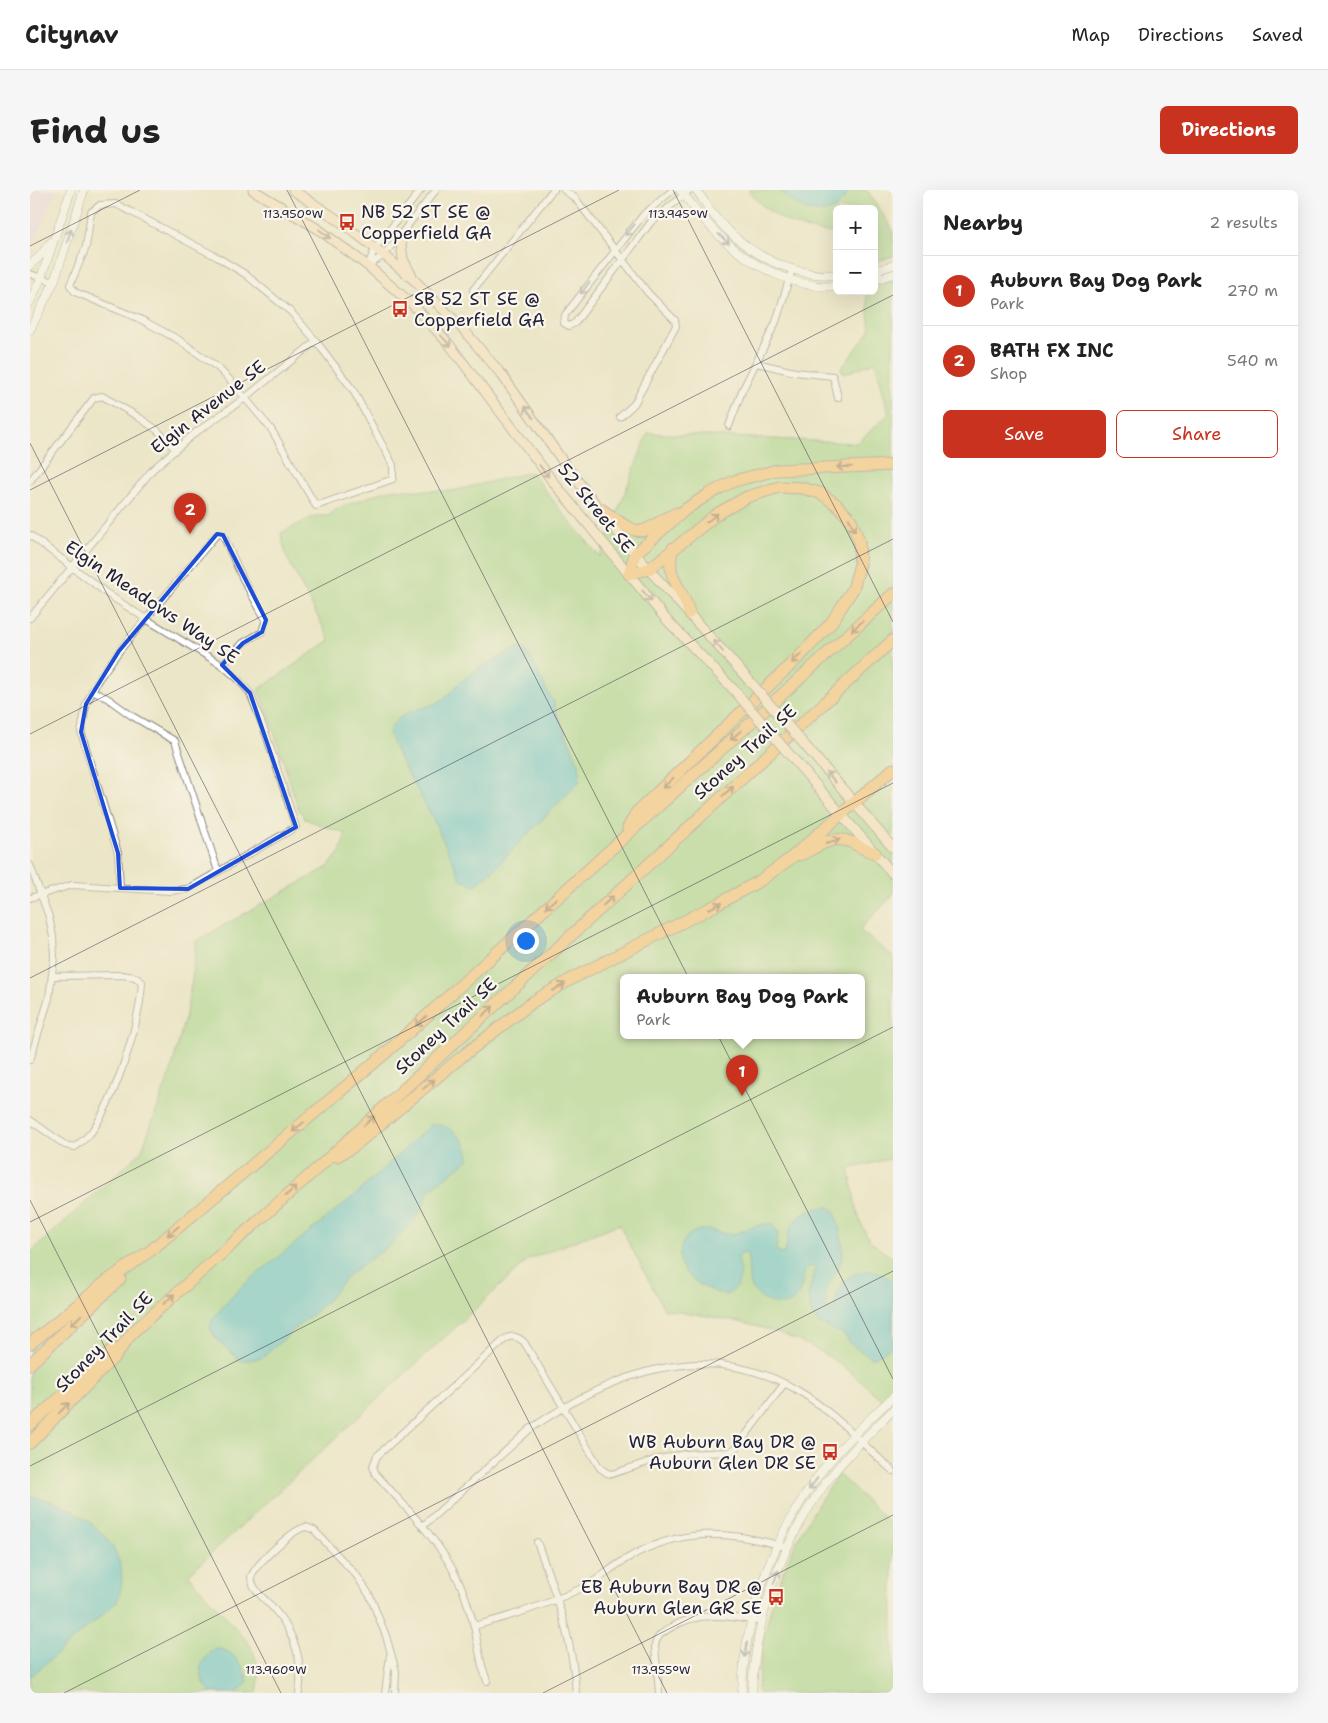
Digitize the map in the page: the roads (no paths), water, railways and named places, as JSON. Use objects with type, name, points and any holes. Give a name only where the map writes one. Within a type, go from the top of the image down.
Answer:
[{"type":"highway","points":[[629,574],[635,554],[686,510],[709,494],[734,481],[777,470],[809,467],[893,465]]},
{"type":"highway","points":[[621,840],[636,813],[804,652],[831,623],[853,589],[860,564],[859,542],[851,520],[836,504],[820,493],[802,488],[779,487],[747,497],[717,514],[649,569],[629,574]]},
{"type":"highway","points":[[599,508],[630,530],[639,531],[668,516],[686,510]]},
{"type":"highway","points":[[674,548],[670,566],[671,573],[687,603],[689,613]]},
{"type":"highway","name":"Stoney Trail SE","points":[[30,1344],[108,1280],[150,1250],[388,1051],[893,594]]},
{"type":"highway","name":"Stoney Trail SE","points":[[30,1443],[115,1356],[133,1332],[320,1166],[893,640]]},
{"type":"highway","points":[[320,1166],[352,1147],[460,1058],[534,1001],[573,978],[761,880],[791,858],[893,769]]},
{"type":"highway","points":[[791,858],[827,842],[842,838],[875,853]]},
{"type":"highway","points":[[30,1364],[150,1250]]},
{"type":"highway","points":[[30,1424],[133,1332]]},
{"type":"main road","name":"52 Street SE","points":[[253,190],[318,229],[368,266],[414,306],[449,344],[554,483],[665,618],[734,690],[893,874]]},
{"type":"main road","name":"52 Street SE","points":[[293,190],[341,222],[384,255],[414,280],[462,328],[502,375],[569,470],[635,554],[747,678],[893,848]]},
{"type":"main road","points":[[400,236],[403,259],[414,280]]},
{"type":"street","points":[[30,302],[41,278],[71,190]]},
{"type":"street","points":[[30,330],[54,282],[84,190]]},
{"type":"street","points":[[368,266],[375,248],[421,190]]},
{"type":"street","points":[[368,266],[384,255],[436,190]]},
{"type":"street","points":[[473,290],[554,190]]},
{"type":"street","points":[[564,190],[575,198],[648,293],[675,320],[676,326],[634,404],[620,417]]},
{"type":"street","points":[[673,190],[644,214],[615,249],[565,315],[564,323],[569,326],[575,323],[650,222],[685,192],[724,240],[767,270],[789,280],[833,286]]},
{"type":"street","points":[[696,190],[711,212],[740,242],[769,260],[792,270],[809,274],[833,275]]},
{"type":"street","points":[[116,204],[217,257],[245,274],[270,294],[291,312],[316,341],[353,390],[393,465],[392,479],[316,506],[271,429],[217,367],[179,340],[140,319],[75,292],[70,285],[86,247],[91,212],[100,206],[116,204]]},
{"type":"street","points":[[30,265],[55,237]]},
{"type":"street","points":[[878,270],[893,265]]},
{"type":"street","points":[[729,426],[742,391],[776,322],[792,270]]},
{"type":"street","points":[[30,274],[54,282]]},
{"type":"street","points":[[878,279],[893,274]]},
{"type":"street","name":"Elgin Avenue SE","points":[[30,618],[153,469],[175,449],[245,398],[316,341]]},
{"type":"street","points":[[756,363],[795,372],[833,376],[838,398]]},
{"type":"street","points":[[30,481],[94,398],[102,396],[157,430],[175,449]]},
{"type":"street","points":[[120,888],[118,853],[82,732],[86,704],[98,680],[108,666],[217,534],[223,535],[243,579],[266,620],[262,632],[243,643],[222,665]]},
{"type":"street","name":"Elgin Meadows Way SE","points":[[30,535],[72,568],[146,619],[222,665],[237,678],[250,693],[266,734],[296,827],[188,889],[169,891],[72,884],[30,898]]},
{"type":"street","points":[[92,691],[175,741],[218,871]]},
{"type":"street","points":[[30,865],[49,918],[53,936],[54,958],[53,976],[48,998],[30,1060]]},
{"type":"street","points":[[30,1120],[66,1144],[75,1147],[91,1134],[104,1113],[126,1056],[141,995],[142,982],[135,977],[122,975],[53,976]]},
{"type":"street","points":[[487,1681],[480,1660],[474,1626],[459,1582],[438,1545],[375,1473],[373,1466],[377,1456],[505,1339],[512,1336],[520,1338],[524,1342],[600,1468],[612,1474],[654,1460],[685,1454],[732,1450],[784,1384]]},
{"type":"street","points":[[423,1526],[530,1429],[564,1408],[626,1377],[676,1365],[704,1364],[729,1366],[760,1374],[784,1384],[816,1403],[893,1472]]},
{"type":"street","points":[[742,1693],[745,1657],[752,1620],[763,1581],[778,1544],[793,1515],[828,1463],[853,1435],[893,1397]]},
{"type":"street","points":[[752,1693],[762,1622],[788,1548],[824,1485],[861,1442],[893,1410]]},
{"type":"street","points":[[298,1693],[300,1667],[295,1644],[282,1620],[254,1586],[251,1577],[255,1568],[298,1529],[306,1527],[314,1530],[363,1585],[378,1614],[396,1671],[395,1693]]},
{"type":"street","points":[[474,1626],[516,1615],[557,1599],[584,1587],[645,1549],[679,1538],[715,1534],[738,1535],[788,1548]]},
{"type":"street","points":[[536,1542],[557,1599],[570,1642],[576,1693]]},
{"type":"street","points":[[659,1693],[655,1646],[656,1639],[662,1633],[680,1623],[705,1616],[722,1615],[762,1622]]},
{"type":"street","points":[[384,1693],[390,1654]]},
{"type":"water","points":[[779,190],[849,190],[842,201],[837,205],[833,205],[833,208],[825,212],[806,210]]},
{"type":"water","points":[[523,648],[530,657],[551,699],[554,701],[555,709],[579,764],[579,782],[476,885],[462,881],[432,817],[394,748],[389,732],[400,717],[443,699],[462,680],[477,670],[516,649]]},
{"type":"water","points":[[432,1124],[446,1127],[457,1134],[468,1152],[469,1159],[428,1191],[422,1208],[413,1222],[389,1246],[348,1275],[327,1301],[262,1358],[241,1361],[218,1341],[210,1328],[213,1318],[240,1288],[354,1196]]},
{"type":"water","points":[[828,1207],[834,1210],[836,1215],[843,1253],[826,1294],[828,1310],[835,1309],[835,1302],[840,1287],[850,1276],[856,1273],[872,1271],[883,1275],[893,1282],[893,1344],[874,1357],[871,1358],[851,1344],[844,1334],[819,1324],[811,1313],[808,1295],[815,1271],[814,1266],[808,1267],[806,1270],[796,1298],[785,1304],[778,1304],[764,1300],[754,1290],[750,1281],[747,1254],[743,1253],[738,1257],[740,1274],[738,1284],[731,1292],[725,1295],[707,1289],[690,1278],[680,1262],[680,1253],[685,1239],[695,1232],[710,1230],[731,1234],[767,1224],[772,1224],[778,1232],[776,1250],[781,1254],[785,1253],[789,1232],[795,1221],[810,1211]]},
{"type":"water","points":[[34,1497],[70,1509],[102,1533],[113,1548],[120,1565],[122,1584],[116,1603],[30,1677],[30,1499]]},
{"type":"water","points":[[217,1649],[229,1652],[244,1670],[248,1682],[236,1693],[211,1693],[203,1681],[200,1667],[210,1651]]},
{"type":"place","name":"NB 52 ST SE @ Copperfield GA","points":[[347,222]]},
{"type":"place","name":"SB 52 ST SE @ Copperfield GA","points":[[400,309]]},
{"type":"place","name":"BATH FX INC","points":[[190,534]]},
{"type":"place","name":"Auburn Bay Dog Park","points":[[742,1096]]},
{"type":"place","name":"WB Auburn Bay DR @ Auburn Glen DR SE","points":[[830,1452]]},
{"type":"place","name":"EB Auburn Bay DR @ Auburn Glen GR SE","points":[[776,1597]]}]
